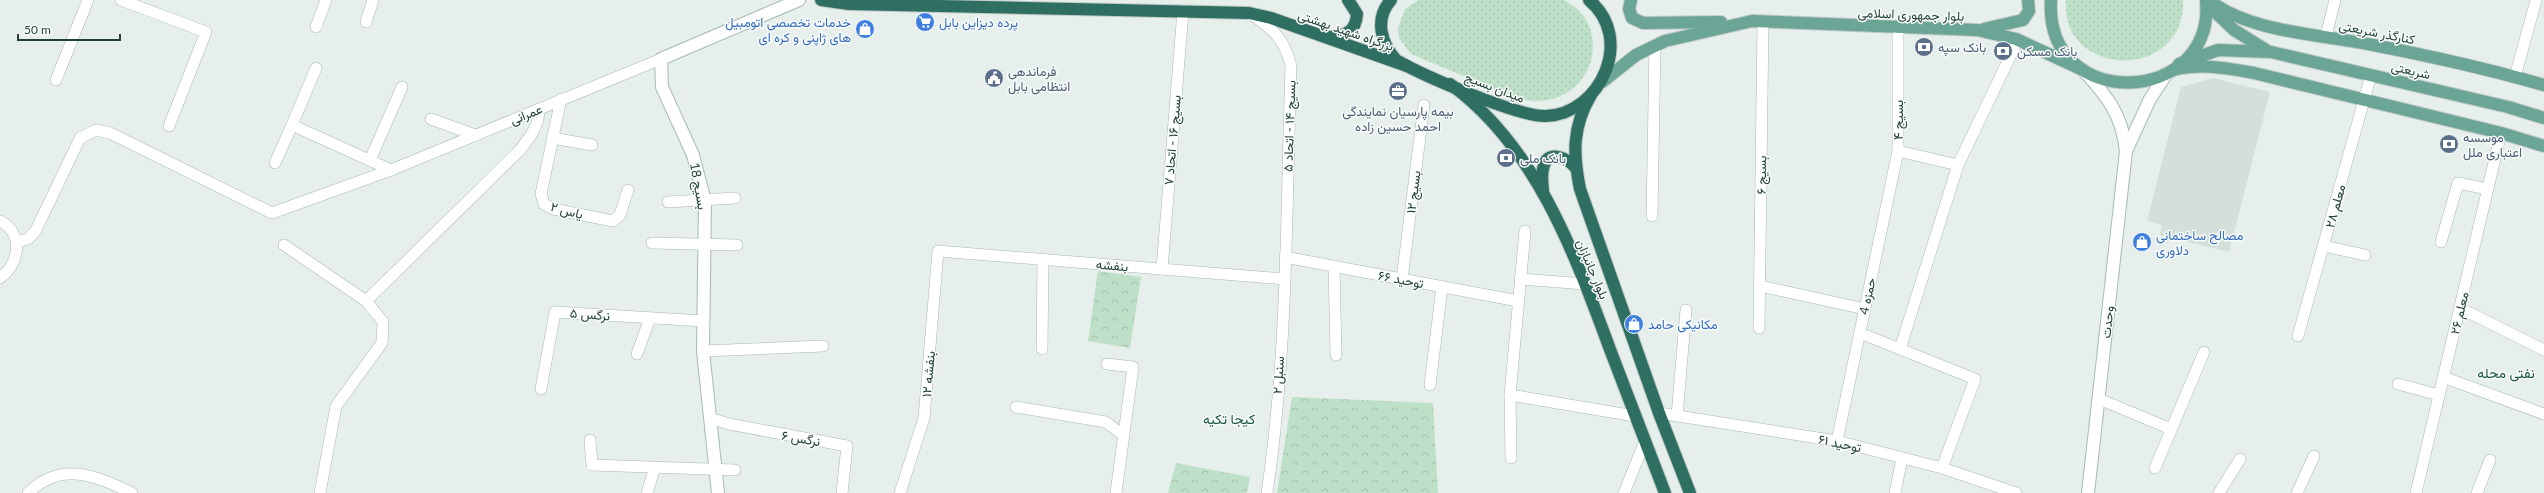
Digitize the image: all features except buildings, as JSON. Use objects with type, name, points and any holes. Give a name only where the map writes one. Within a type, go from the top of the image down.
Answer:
[{"type":"highway","name":"بزرگراه شهید بهشتی","points":[[821,0],[849,4],[1249,13],[1271,18],[1407,66]]},
{"type":"highway","points":[[1326,38],[1344,35],[1354,27],[1357,14],[1348,0]]},
{"type":"highway","name":"میدان بسیج","points":[[1391,0],[1383,14],[1381,27],[1383,39],[1388,51],[1396,60],[1407,66],[1516,111],[1546,116],[1562,113],[1578,106],[1591,95],[1602,82],[1608,66],[1610,49],[1608,32],[1602,16],[1589,0]]},
{"type":"highway","name":"بلوار جانبازان","points":[[1450,84],[1470,100],[1515,149],[1543,192],[1585,284],[1665,493]]},
{"type":"highway","name":"بلوار جانبازان","points":[[1591,95],[1576,129],[1575,167],[1583,200],[1659,413],[1690,493]]},
{"type":"highway","points":[[1543,192],[1542,170],[1544,163],[1548,159],[1558,156],[1563,157],[1575,167]]},
{"type":"main road","points":[[1631,0],[1629,9],[1632,18],[1648,24],[1757,21]]},
{"type":"main road","points":[[1977,30],[2023,20],[2029,11],[2028,0]]},
{"type":"main road","points":[[2051,0],[2050,13],[2055,35],[2066,54],[2083,70],[2103,80],[2121,84],[2139,83],[2218,50],[2271,52]]},
{"type":"main road","points":[[2173,69],[2197,42],[2204,25],[2207,0]]},
{"type":"main road","points":[[2207,0],[2212,9],[2224,23],[2244,38],[2271,52]]},
{"type":"main road","name":"کنارگذر شریعتی","points":[[2207,0],[2220,10],[2238,18],[2515,77],[2544,85]]},
{"type":"main road","name":"بلوار جمهوری اسلامی","points":[[1602,82],[1626,61],[1655,46],[1722,26],[1757,21],[1977,30],[2018,40],[2083,70]]},
{"type":"main road","name":"شریعتی","points":[[2271,52],[2508,107],[2544,118]]},
{"type":"main road","points":[[2173,69],[2189,66],[2212,66],[2254,73],[2501,133],[2544,146]]},
{"type":"street","points":[[56,80],[88,0]]},
{"type":"street","points":[[121,0],[206,32],[169,126]]},
{"type":"street","points":[[316,27],[326,0]]},
{"type":"street","points":[[366,22],[373,0]]},
{"type":"street","points":[[661,59],[799,0]]},
{"type":"street","points":[[2326,36],[2335,0]]},
{"type":"street","points":[[2515,77],[2536,0]]},
{"type":"street","name":"بسیج ۱۶ - اتحاد ۷","points":[[1162,269],[1183,11]]},
{"type":"street","name":"بسیج ۱۴ - اتحاد ۵","points":[[1249,13],[1269,26],[1281,38],[1286,46],[1291,66],[1285,257]]},
{"type":"street","name":"بسیج ۶","points":[[1757,21],[1760,286],[1759,328]]},
{"type":"street","name":"بسیج ۴","points":[[1898,27],[1898,152],[1958,165]]},
{"type":"street","points":[[1900,349],[1958,165],[2018,40]]},
{"type":"street","points":[[1652,216],[1655,46]]},
{"type":"street","name":"عمرانی","points":[[17,242],[28,239],[36,230],[80,138],[96,130],[110,133],[272,213],[391,170],[661,59]]},
{"type":"street","name":"بسیج 18","points":[[661,59],[662,87],[693,155],[704,201],[703,351],[718,493]]},
{"type":"street","points":[[275,163],[316,68]]},
{"type":"street","name":"وحدت","points":[[2126,151],[2150,99],[2173,69]]},
{"type":"street","name":"وحدت","points":[[2083,70],[2102,91],[2114,112],[2123,129],[2126,151],[2088,493]]},
{"type":"street","name":"معلم ۲۸","points":[[2298,336],[2370,75]]},
{"type":"street","points":[[370,160],[402,87]]},
{"type":"street","name":"یاس ۲","points":[[562,100],[552,138],[541,194],[544,204],[553,209],[613,221],[620,215],[628,190]]},
{"type":"street","name":"بسیج ۱۲","points":[[1402,279],[1424,105]]},
{"type":"street","points":[[366,301],[519,151],[535,131],[539,120],[539,109]]},
{"type":"street","points":[[431,119],[475,135]]},
{"type":"street","points":[[292,125],[391,170]]},
{"type":"street","name":"معلم ۲۶","points":[[2419,492],[2443,377],[2501,133]]},
{"type":"street","points":[[552,138],[592,145]]},
{"type":"street","name":"حمزه 4","points":[[1837,441],[1898,152]]},
{"type":"street","points":[[2441,242],[2458,183],[2488,189]]},
{"type":"street","points":[[668,202],[736,198]]},
{"type":"street","points":[[0,221],[13,232],[17,242],[14,263],[0,278]]},
{"type":"street","points":[[1511,458],[1510,395],[1525,231]]},
{"type":"street","points":[[652,243],[737,245]]},
{"type":"street","points":[[284,245],[366,301],[382,322],[382,343],[336,406],[320,493]]},
{"type":"street","points":[[2324,246],[2365,255]]},
{"type":"street","name":"بنفشه","points":[[938,251],[1285,279]]},
{"type":"street","name":"بنفشه ۱۲","points":[[900,493],[924,418],[938,251]]},
{"type":"street","name":"توحید ۶۶","points":[[1285,257],[1518,301]]},
{"type":"street","name":"سنبل ۲","points":[[1267,493],[1273,451],[1285,279],[1285,257]]},
{"type":"street","points":[[1042,349],[1043,260]]},
{"type":"street","points":[[1334,266],[1336,355]]},
{"type":"street","points":[[1520,280],[1585,284]]},
{"type":"street","points":[[1760,286],[1865,309]]},
{"type":"street","points":[[1430,385],[1442,287]]},
{"type":"street","points":[[2460,308],[2544,350]]},
{"type":"street","points":[[1677,416],[1686,310]]},
{"type":"street","name":"نرگس ۵","points":[[541,389],[555,312],[703,321]]},
{"type":"street","points":[[637,354],[650,318]]},
{"type":"street","points":[[1860,333],[1975,379],[1942,468]]},
{"type":"street","points":[[703,351],[823,346]]},
{"type":"street","points":[[2155,468],[2204,352]]},
{"type":"street","points":[[1107,364],[1133,367],[1116,493]]},
{"type":"street","points":[[2443,377],[2544,414]]},
{"type":"street","points":[[2398,384],[2439,395]]},
{"type":"street","points":[[1510,395],[1635,416]]},
{"type":"street","points":[[2099,399],[2171,429]]},
{"type":"street","points":[[1016,407],[1106,422],[1124,436]]},
{"type":"street","name":"توحید ۶۱","points":[[1659,413],[1837,441],[1942,468],[2016,493]]},
{"type":"street","name":"نرگس ۶","points":[[710,418],[729,424],[847,446],[842,493]]},
{"type":"street","points":[[590,440],[592,465],[734,470]]},
{"type":"street","points":[[1624,493],[1645,441]]},
{"type":"street","points":[[2297,493],[2314,456]]},
{"type":"street","points":[[1895,493],[1902,458]]},
{"type":"street","points":[[2219,493],[2240,459]]},
{"type":"street","points":[[2477,493],[2490,460]]},
{"type":"street","points":[[647,493],[655,467]]},
{"type":"street","points":[[28,493],[34,487],[55,477],[77,473],[96,476],[132,493]]},
{"type":"shaded area","points":[[2213,78],[2270,92],[2229,252],[2160,235],[2162,225],[2147,221],[2181,87]]},
{"type":"green space","points":[[1419,0],[1564,0],[1581,13],[1590,30],[1593,48],[1589,66],[1579,82],[1564,94],[1544,100],[1519,99],[1411,54],[1399,38],[1398,28],[1405,9]]},
{"type":"green space","points":[[2066,0],[2183,0],[2179,27],[2165,46],[2145,57],[2123,60],[2101,56],[2082,45],[2069,26]]},
{"type":"green space","points":[[1098,271],[1141,277],[1130,348],[1088,341]]},
{"type":"green space","points":[[1292,397],[1433,403],[1438,493],[1277,493]]},
{"type":"green space","points":[[1176,463],[1250,477],[1247,493],[1168,493]]},
{"type":"place","name":"پرده دیزاین بابل","points":[[925,22]]},
{"type":"place","name":"خدمات تخصصی اتومبیل های ژاپنی و کره ای","points":[[865,29]]},
{"type":"place","name":"بانک سپه","points":[[1924,47]]},
{"type":"place","name":"بانک مسکن","points":[[2003,51]]},
{"type":"place","name":"فرماندهی انتظامی بابل","points":[[994,78]]},
{"type":"place","name":"بیمه پارسیان نمایندگی احمد حسین زاده","points":[[1398,91]]},
{"type":"place","name":"موسسه اعتباری ملل","points":[[2449,144]]},
{"type":"place","name":"بانک ملی","points":[[1506,158]]},
{"type":"place","name":"مصالح ساختمانی دلاوری","points":[[2142,242]]},
{"type":"place","name":"مکانیکی حامد","points":[[1634,324]]},
{"type":"district","name":"نفتی محله","points":[[2506,372]]},
{"type":"district","name":"کیجا تکیه","points":[[1229,418]]}]
